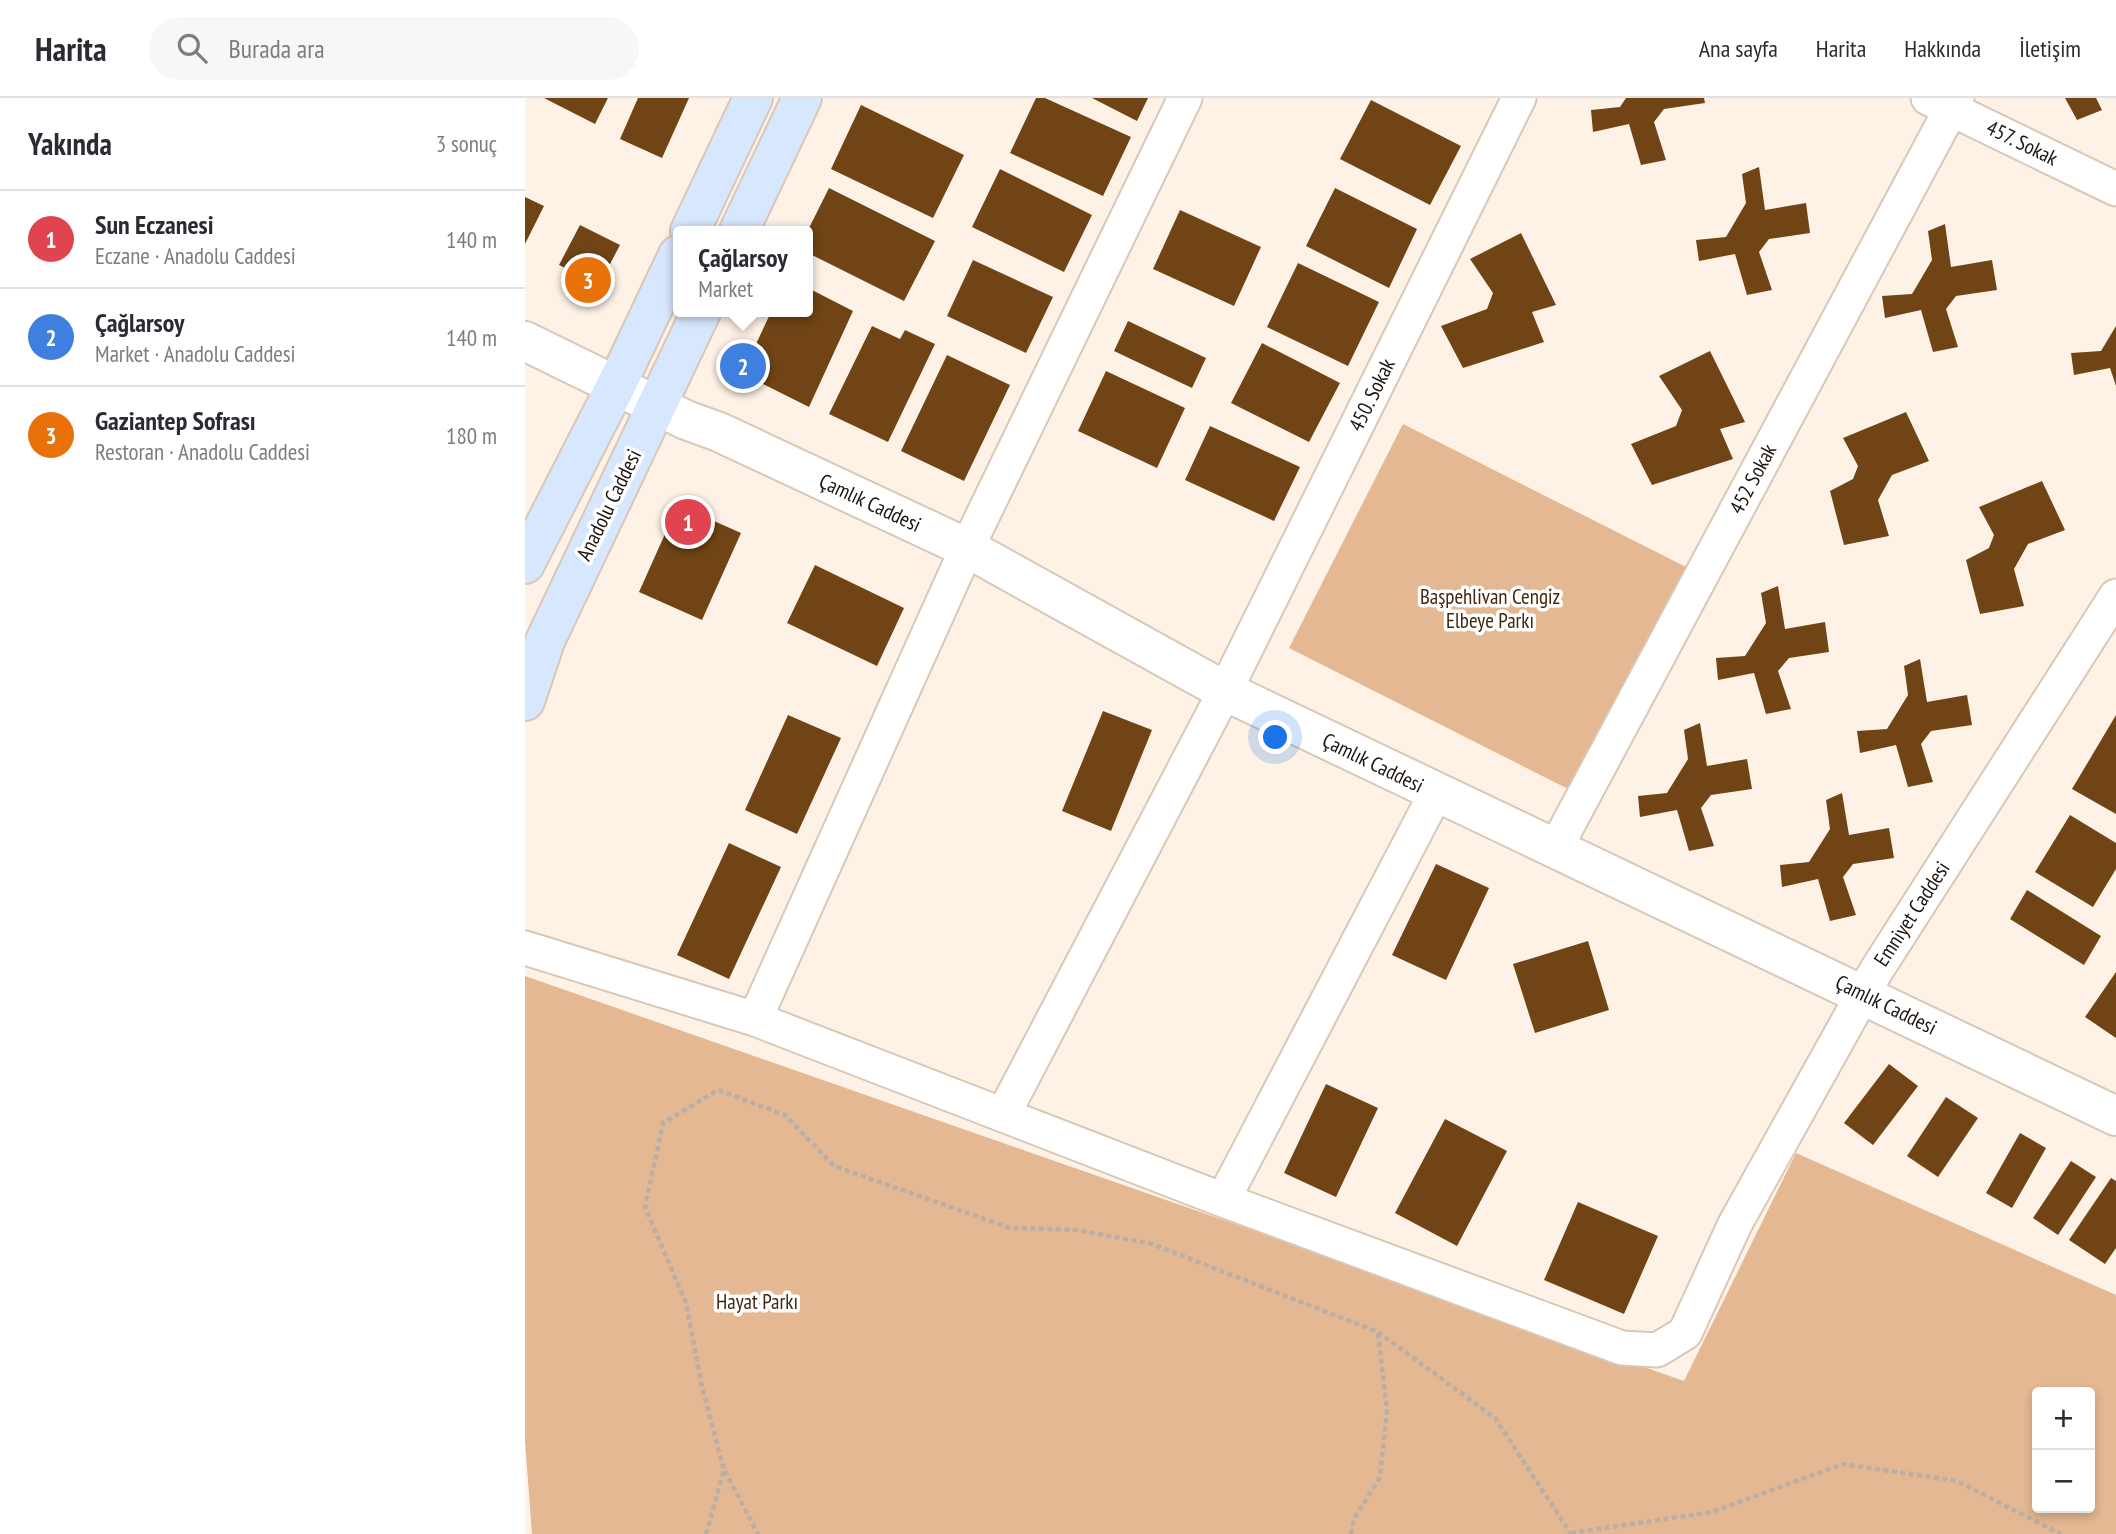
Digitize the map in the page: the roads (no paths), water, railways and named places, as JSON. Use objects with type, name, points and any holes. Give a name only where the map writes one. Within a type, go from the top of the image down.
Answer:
[{"type":"main road","points":[[692,226],[753,98]]},
{"type":"main road","points":[[741,226],[802,98]]},
{"type":"main road","points":[[525,565],[617,384],[673,266]]},
{"type":"main road","name":"Anadolu Caddesi","points":[[525,701],[545,641],[699,317]]},
{"type":"street","points":[[755,1019],[967,548],[1185,98]]},
{"type":"street","name":"450. Sokak","points":[[1003,1115],[1225,691],[1519,98]]},
{"type":"street","name":"457. Sokak","points":[[1945,102],[2116,189]]},
{"type":"street","name":"452 Sokak","points":[[1555,849],[1945,102]]},
{"type":"street","name":"Çamlık Caddesi","points":[[525,341],[657,406],[719,432],[967,548],[1225,691],[2116,1116]]},
{"type":"street","name":"Emniyet Caddesi","points":[[525,948],[755,1019],[1223,1200],[1622,1348],[1657,1350],[1685,1333],[1735,1224],[1862,994],[2107,631],[2116,596]]},
{"type":"street","points":[[1223,1200],[1436,793]]},
{"type":"place","name":"Gaziantep Sofrası","points":[[588,280]]},
{"type":"place","name":"Çağlarsoy","points":[[743,366]]},
{"type":"place","name":"Sun Eczanesi","points":[[688,522]]},
{"type":"park label","name":"Başpehlivan Cengiz Elbeye Parkı","points":[[1490,609]]},
{"type":"park label","name":"Hayat Parkı","points":[[757,1302]]}]
